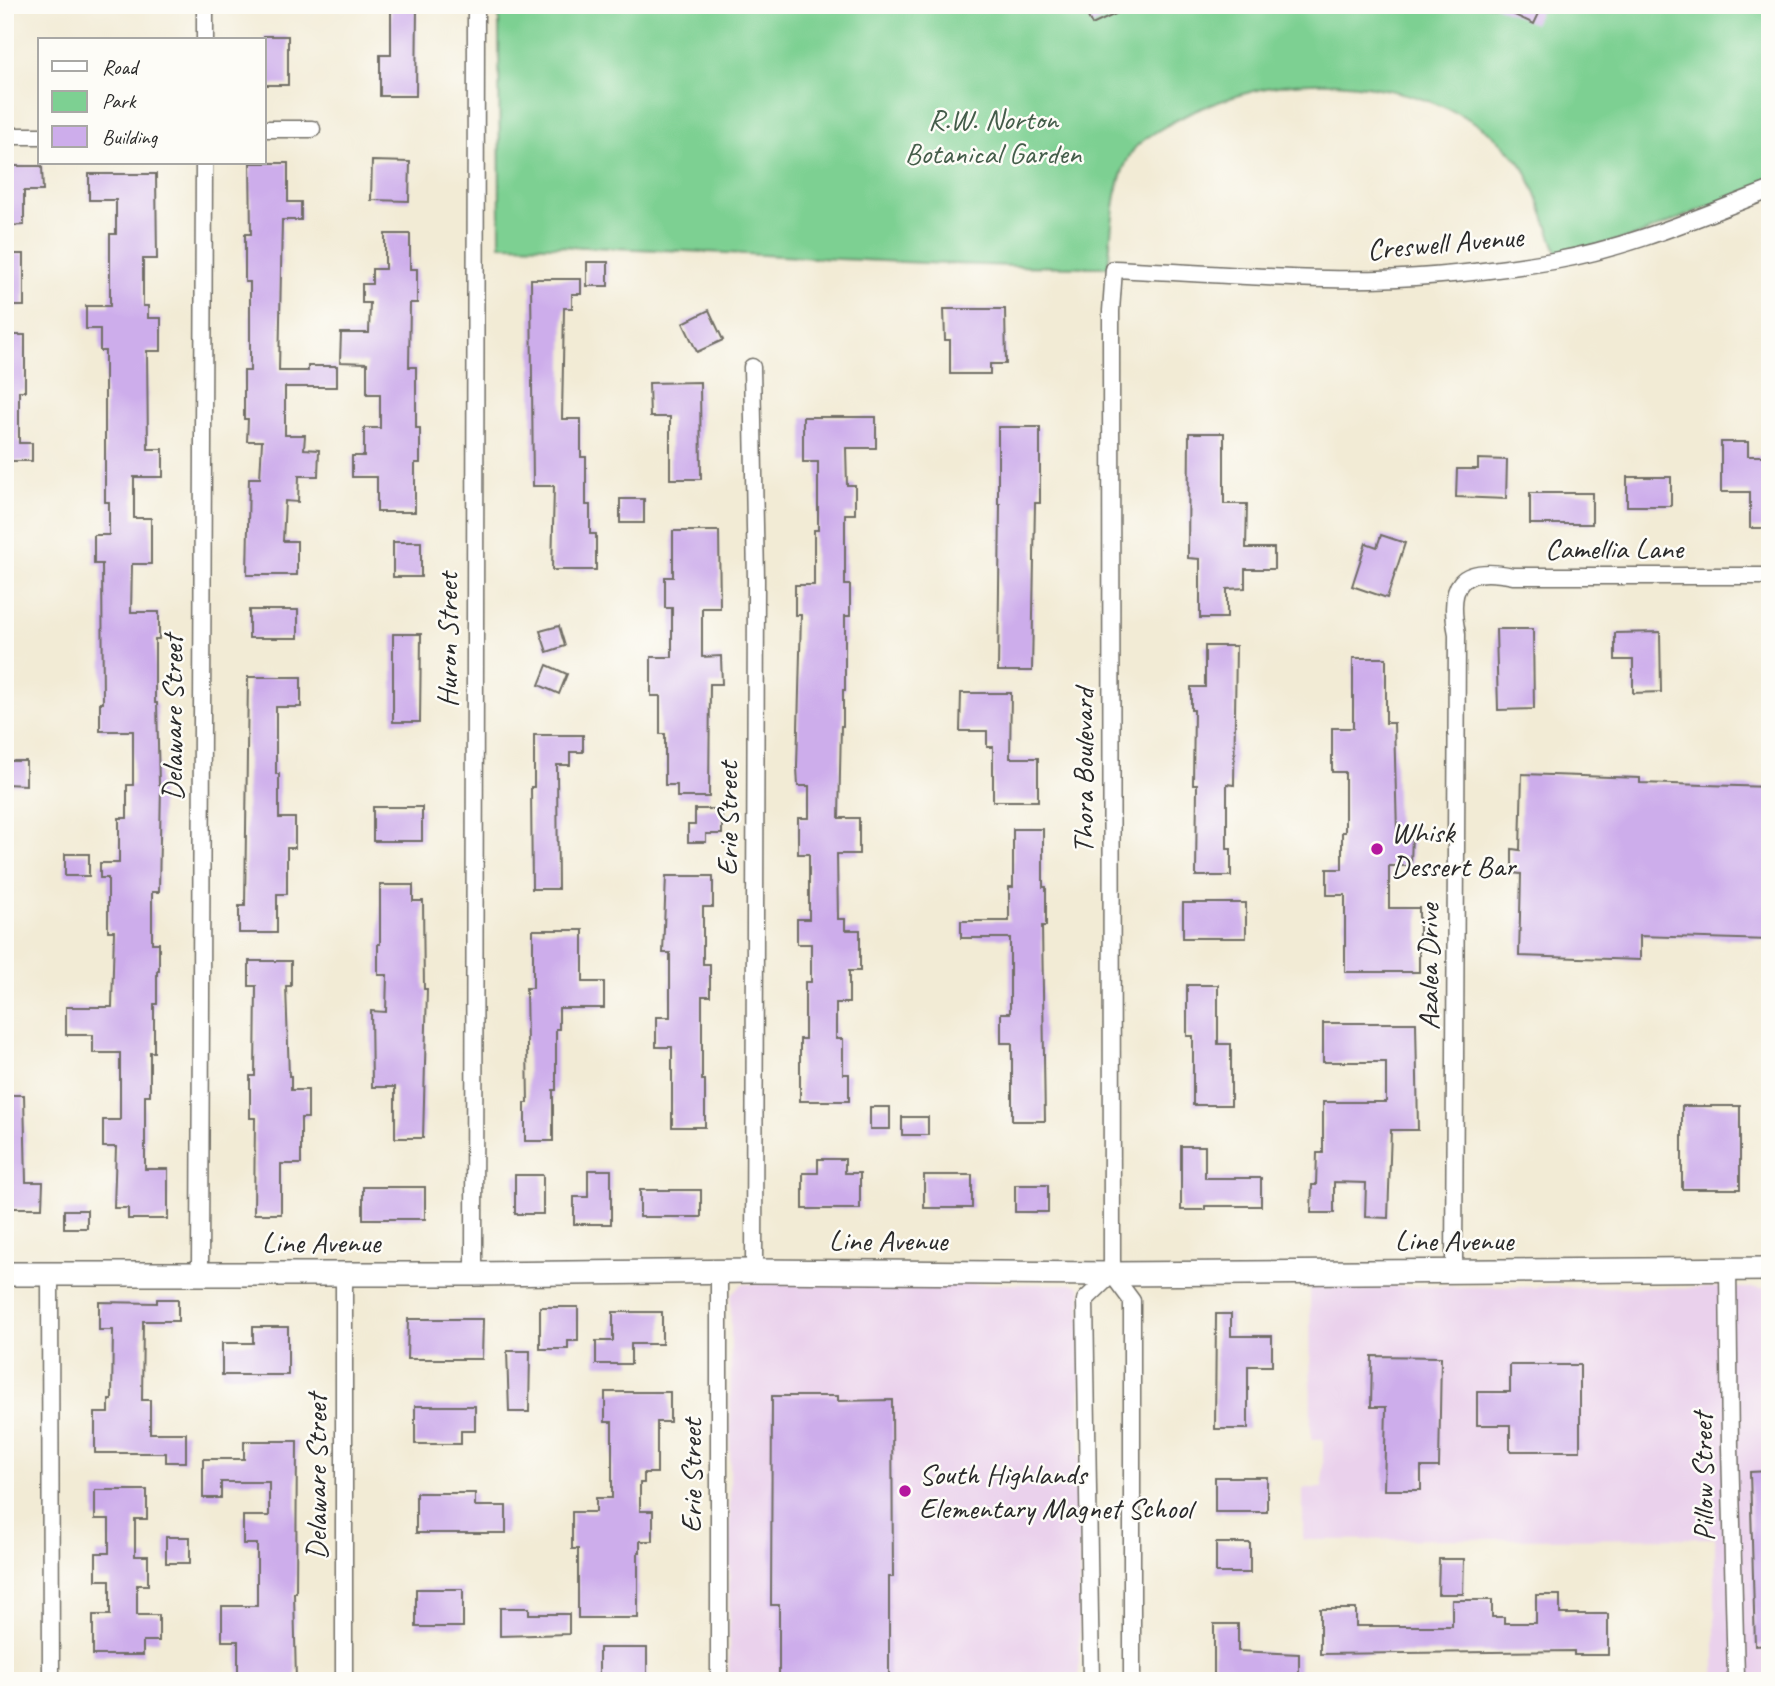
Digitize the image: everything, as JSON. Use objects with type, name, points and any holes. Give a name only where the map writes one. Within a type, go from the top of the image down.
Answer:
[{"type":"main road","name":"Line Avenue","points":[[5,1274],[754,1271],[1112,1274],[1770,1269]]},
{"type":"street","points":[[205,5],[205,38]]},
{"type":"street","name":"Huron Street","points":[[474,1274],[476,5]]},
{"type":"street","points":[[266,129],[312,129]]},
{"type":"street","points":[[5,136],[38,136]]},
{"type":"street","name":"Delaware Street","points":[[200,1274],[204,164]]},
{"type":"street","name":"Creswell Avenue","points":[[1114,269],[1328,279],[1495,269],[1555,261],[1638,240],[1713,214],[1770,190]]},
{"type":"street","name":"Thora Boulevard","points":[[1112,1274],[1111,311],[1114,269]]},
{"type":"street","name":"Erie Street","points":[[752,367],[756,580],[754,1271]]},
{"type":"street","name":"Camellia Lane","points":[[1462,582],[1476,572],[1513,576],[1770,576]]},
{"type":"street","name":"Azalea Drive","points":[[1454,1272],[1457,634],[1453,598],[1462,582]]},
{"type":"street","name":"Pillow Street","points":[[1728,1270],[1730,1458],[1736,1677],[1739,1681]]},
{"type":"street","name":"Erie Street","points":[[719,1272],[719,1681]]},
{"type":"street","name":"Delaware Street","points":[[345,1273],[345,1681]]},
{"type":"street","points":[[50,1274],[51,1681]]},
{"type":"street","points":[[1091,1681],[1085,1300],[1112,1274],[1132,1301],[1132,1681]]},
{"type":"shaded area","name":"South Highlands Elementary Magnet School","points":[[742,1284],[1079,1286],[1079,1681],[729,1681],[731,1301],[732,1294]]},
{"type":"shaded area","points":[[1310,1286],[1770,1288],[1770,1681],[1715,1681],[1715,1538],[1303,1540],[1303,1488],[1323,1488],[1323,1439],[1311,1439]]},
{"type":"green space","name":"R.W. Norton Botanical Garden","points":[[499,5],[1770,5],[1770,181],[1637,236],[1558,254],[1525,170],[1508,149],[1488,131],[1466,117],[1417,97],[1363,86],[1310,83],[1262,89],[1218,102],[1173,122],[1139,144],[1127,161],[1117,190],[1108,267],[956,264],[652,249],[500,245]]},
{"type":"building","points":[[1082,5],[1135,5],[1092,25]]},
{"type":"building","points":[[1493,5],[1543,5],[1534,24]]},
{"type":"building","points":[[391,7],[417,7],[416,96],[380,96],[380,55],[391,55]]},
{"type":"building","points":[[288,36],[288,85],[266,85],[264,38]]},
{"type":"building","points":[[372,161],[410,162],[409,201],[371,200]]},
{"type":"building","points":[[288,163],[288,202],[301,202],[301,220],[282,220],[279,371],[308,371],[308,366],[337,366],[337,387],[285,387],[285,435],[305,435],[304,449],[319,450],[318,476],[299,476],[298,502],[285,501],[283,541],[297,541],[297,575],[247,575],[249,478],[260,478],[262,441],[247,441],[248,419],[244,419],[244,371],[250,371],[250,282],[245,282],[245,234],[251,234],[250,164]]},
{"type":"building","points":[[5,166],[42,166],[43,191],[24,191],[24,225],[5,226]]},
{"type":"building","points":[[89,174],[156,174],[157,259],[143,259],[143,306],[148,306],[148,318],[161,318],[161,351],[147,351],[148,449],[163,449],[163,477],[134,477],[134,518],[151,518],[151,564],[132,564],[131,612],[159,612],[159,639],[155,639],[155,703],[161,785],[159,892],[152,892],[152,943],[159,943],[159,971],[157,1004],[154,1004],[154,1052],[150,1052],[150,1095],[145,1095],[145,1169],[168,1169],[168,1219],[128,1219],[128,1208],[114,1208],[116,1147],[103,1147],[103,1120],[120,1120],[120,1053],[93,1053],[93,1035],[66,1035],[66,1007],[112,1007],[114,931],[108,931],[108,878],[100,878],[100,863],[119,863],[119,818],[127,818],[127,785],[133,785],[133,731],[100,731],[100,703],[103,703],[102,564],[94,564],[94,535],[109,535],[109,502],[105,502],[105,351],[100,351],[100,329],[86,329],[86,306],[110,306],[110,234],[116,234],[116,200],[89,200]]},
{"type":"building","points":[[385,234],[410,234],[410,269],[417,269],[417,303],[410,303],[409,367],[416,367],[416,428],[420,428],[420,463],[415,463],[415,512],[377,512],[377,477],[352,477],[352,456],[364,456],[364,428],[380,428],[380,394],[367,394],[367,363],[340,362],[341,333],[369,333],[370,303],[362,303],[362,284],[372,284],[372,269],[385,269]]},
{"type":"building","points":[[5,254],[24,254],[24,306],[5,306]]},
{"type":"building","points":[[587,262],[608,262],[608,286],[587,286]]},
{"type":"building","points":[[531,279],[581,279],[581,294],[572,294],[572,308],[564,308],[562,419],[581,419],[581,457],[586,457],[586,505],[590,505],[590,534],[596,534],[596,570],[552,570],[554,486],[533,486]]},
{"type":"building","points":[[944,309],[1005,309],[1006,364],[990,364],[990,374],[950,374],[950,340],[945,340]]},
{"type":"building","points":[[709,310],[723,340],[697,352],[683,323]]},
{"type":"building","points":[[5,335],[25,335],[25,391],[19,391],[19,443],[32,443],[32,461],[5,461]]},
{"type":"building","points":[[700,382],[701,479],[670,479],[670,417],[650,417],[649,383]]},
{"type":"building","points":[[803,417],[876,417],[876,448],[846,448],[847,485],[855,485],[855,514],[845,514],[845,585],[850,585],[850,616],[845,616],[845,690],[841,726],[839,818],[859,818],[859,854],[837,854],[838,919],[845,919],[845,930],[860,930],[860,971],[849,971],[849,1003],[836,1003],[836,1039],[843,1039],[843,1074],[849,1074],[849,1101],[800,1101],[800,1039],[805,1039],[805,982],[811,982],[811,944],[797,944],[797,919],[809,919],[809,854],[798,854],[798,818],[809,818],[809,786],[798,786],[801,615],[795,615],[795,585],[814,585],[814,530],[818,530],[818,462],[803,462]]},
{"type":"building","points":[[998,427],[1040,427],[1040,503],[1035,503],[1032,671],[998,671]]},
{"type":"building","points":[[1189,433],[1224,433],[1224,504],[1247,504],[1246,548],[1274,548],[1274,569],[1245,569],[1245,588],[1227,589],[1227,618],[1200,618],[1200,559],[1188,558]]},
{"type":"building","points":[[1721,442],[1748,442],[1748,456],[1770,456],[1770,528],[1750,528],[1750,492],[1721,492]]},
{"type":"building","points":[[1478,459],[1507,460],[1506,499],[1456,497],[1457,469],[1478,469]]},
{"type":"building","points":[[1627,477],[1671,477],[1671,506],[1627,506]]},
{"type":"building","points":[[1530,493],[1592,493],[1592,524],[1530,524]]},
{"type":"building","points":[[620,499],[644,499],[644,523],[620,523]]},
{"type":"building","points":[[673,531],[719,531],[720,608],[702,608],[702,657],[721,656],[722,684],[710,684],[709,797],[677,797],[677,785],[665,785],[665,734],[660,734],[660,696],[651,696],[651,657],[672,657],[672,608],[665,608],[665,577],[673,577]]},
{"type":"building","points":[[1381,535],[1405,543],[1387,598],[1352,586],[1366,543],[1377,547]]},
{"type":"building","points":[[393,542],[421,542],[421,577],[393,577]]},
{"type":"building","points":[[249,610],[298,610],[298,638],[249,638]]},
{"type":"building","points":[[559,626],[565,646],[547,652],[540,631]]},
{"type":"building","points":[[1496,629],[1533,629],[1534,709],[1498,710]]},
{"type":"building","points":[[1660,632],[1661,692],[1633,693],[1633,660],[1615,660],[1615,633]]},
{"type":"building","points":[[393,634],[421,634],[420,722],[393,722]]},
{"type":"building","points":[[1205,646],[1236,646],[1234,785],[1227,784],[1227,849],[1231,849],[1231,876],[1196,876],[1197,784],[1193,784],[1194,710],[1191,710],[1191,687],[1205,687]]},
{"type":"building","points":[[1353,658],[1386,658],[1386,723],[1394,723],[1397,832],[1412,832],[1411,866],[1389,866],[1389,908],[1419,908],[1419,972],[1345,972],[1345,895],[1327,895],[1327,869],[1342,869],[1342,832],[1345,832],[1345,772],[1332,772],[1332,728],[1353,728]]},
{"type":"building","points":[[547,665],[567,674],[559,694],[539,685]]},
{"type":"building","points":[[248,677],[301,677],[301,707],[276,707],[279,818],[295,818],[295,848],[287,848],[287,894],[277,894],[277,933],[239,933],[239,906],[245,906]]},
{"type":"building","points":[[961,693],[1011,693],[1010,758],[1038,758],[1038,801],[993,801],[993,747],[987,747],[987,731],[960,731]]},
{"type":"building","points":[[534,735],[583,735],[583,752],[570,752],[570,765],[557,765],[558,889],[532,889],[531,787],[534,787]]},
{"type":"building","points":[[5,761],[26,761],[26,785],[5,784]]},
{"type":"building","points":[[1522,774],[1640,778],[1640,783],[1770,787],[1770,940],[1640,936],[1640,960],[1519,956],[1521,874],[1512,873],[1512,849],[1520,850]]},
{"type":"building","points":[[373,807],[422,807],[422,841],[373,841]]},
{"type":"building","points":[[695,809],[722,809],[722,834],[706,834],[706,842],[688,842],[688,825],[695,825]]},
{"type":"building","points":[[1013,829],[1043,829],[1043,887],[1046,887],[1046,926],[1042,926],[1045,1121],[1012,1121],[1012,1043],[1001,1043],[1001,1013],[1010,1013],[1010,938],[961,938],[961,921],[1009,921],[1009,887],[1013,887]]},
{"type":"building","points":[[65,854],[89,854],[89,876],[65,876]]},
{"type":"building","points":[[666,876],[713,876],[713,907],[703,907],[703,964],[710,964],[710,996],[702,996],[705,1127],[672,1127],[672,1047],[656,1047],[656,1017],[670,1017],[670,953],[663,953]]},
{"type":"building","points":[[380,885],[413,885],[413,901],[423,901],[424,989],[427,989],[423,1138],[395,1138],[395,1087],[372,1087],[371,1011],[386,1012],[387,975],[378,975]]},
{"type":"building","points":[[1183,903],[1246,903],[1246,938],[1183,938]]},
{"type":"building","points":[[533,930],[583,930],[583,982],[604,982],[604,1008],[559,1008],[559,1029],[556,1029],[556,1090],[553,1090],[553,1141],[525,1141],[525,1103],[528,1103],[526,988],[533,988]]},
{"type":"building","points":[[249,961],[291,961],[291,986],[286,986],[289,1076],[291,1090],[308,1090],[308,1118],[301,1118],[301,1164],[281,1164],[281,1214],[254,1214],[255,1118],[250,1118],[250,1076],[255,1076],[256,986],[249,986]]},
{"type":"building","points":[[1187,985],[1218,985],[1218,1044],[1231,1044],[1231,1105],[1193,1105],[1193,1036],[1187,1036]]},
{"type":"building","points":[[1323,1023],[1416,1023],[1418,1130],[1391,1130],[1388,1218],[1365,1217],[1366,1183],[1334,1182],[1334,1213],[1311,1213],[1312,1185],[1316,1185],[1317,1153],[1323,1153],[1323,1102],[1386,1102],[1386,1062],[1323,1062]]},
{"type":"building","points":[[5,1095],[24,1095],[26,1182],[43,1182],[42,1208],[5,1208]]},
{"type":"building","points":[[1682,1106],[1740,1106],[1740,1189],[1682,1189]]},
{"type":"building","points":[[870,1107],[890,1107],[890,1129],[870,1129]]},
{"type":"building","points":[[902,1117],[928,1117],[928,1135],[902,1135]]},
{"type":"building","points":[[1181,1146],[1205,1146],[1205,1178],[1261,1178],[1261,1206],[1205,1206],[1205,1210],[1181,1210]]},
{"type":"building","points":[[818,1159],[845,1159],[845,1173],[860,1173],[860,1209],[803,1209],[803,1173],[818,1173]]},
{"type":"building","points":[[588,1170],[611,1170],[611,1224],[574,1224],[574,1197],[588,1197]]},
{"type":"building","points":[[515,1175],[543,1175],[543,1214],[515,1214]]},
{"type":"building","points":[[924,1175],[972,1175],[972,1208],[924,1208]]},
{"type":"building","points":[[1015,1185],[1048,1185],[1048,1212],[1015,1212]]},
{"type":"building","points":[[363,1187],[425,1187],[425,1219],[363,1219]]},
{"type":"building","points":[[640,1190],[701,1190],[701,1217],[640,1217]]},
{"type":"building","points":[[64,1210],[87,1210],[87,1228],[64,1228]]},
{"type":"building","points":[[157,1299],[178,1299],[178,1321],[143,1321],[142,1400],[150,1400],[150,1433],[186,1433],[186,1462],[166,1462],[166,1453],[95,1453],[95,1413],[109,1413],[109,1400],[112,1400],[113,1330],[99,1330],[99,1302],[157,1303]]},
{"type":"building","points":[[540,1307],[578,1307],[578,1341],[568,1341],[568,1349],[540,1349]]},
{"type":"building","points":[[613,1312],[662,1312],[662,1344],[631,1344],[631,1364],[596,1364],[596,1341],[613,1341]]},
{"type":"building","points":[[1216,1314],[1231,1314],[1231,1336],[1272,1336],[1272,1366],[1248,1366],[1248,1429],[1215,1429]]},
{"type":"building","points":[[408,1319],[483,1319],[482,1359],[407,1359]]},
{"type":"building","points":[[253,1327],[288,1327],[288,1375],[222,1375],[222,1343],[253,1343]]},
{"type":"building","points":[[507,1351],[530,1351],[529,1412],[509,1412]]},
{"type":"building","points":[[1372,1356],[1441,1357],[1439,1467],[1421,1467],[1421,1490],[1384,1490],[1386,1407],[1371,1407]]},
{"type":"building","points":[[1510,1365],[1580,1365],[1580,1451],[1510,1451],[1510,1425],[1477,1425],[1477,1392],[1510,1392]]},
{"type":"building","points":[[605,1392],[670,1392],[670,1422],[657,1422],[657,1473],[644,1473],[644,1483],[640,1483],[640,1511],[653,1511],[653,1541],[640,1541],[638,1618],[578,1618],[578,1549],[572,1549],[572,1512],[596,1512],[596,1498],[612,1498],[612,1422],[605,1422]]},
{"type":"building","points":[[772,1396],[838,1396],[838,1401],[892,1400],[893,1577],[889,1577],[889,1681],[779,1681],[779,1605],[771,1605]]},
{"type":"building","points":[[415,1406],[475,1406],[475,1431],[461,1431],[461,1444],[415,1444]]},
{"type":"building","points":[[244,1441],[297,1441],[294,1593],[296,1681],[238,1681],[238,1641],[222,1641],[222,1606],[257,1606],[257,1544],[243,1544],[243,1516],[269,1516],[269,1482],[221,1482],[221,1498],[203,1498],[203,1459],[244,1459]]},
{"type":"building","points":[[1770,1471],[1770,1645],[1755,1646],[1750,1472]]},
{"type":"building","points":[[1215,1477],[1267,1477],[1267,1512],[1215,1512]]},
{"type":"building","points":[[95,1490],[147,1490],[147,1519],[135,1519],[135,1556],[148,1556],[148,1585],[137,1585],[137,1615],[159,1615],[159,1641],[143,1641],[143,1655],[93,1655],[93,1615],[110,1615],[110,1580],[96,1580],[96,1553],[109,1553],[109,1519],[95,1519]]},
{"type":"building","points":[[416,1493],[475,1493],[475,1506],[506,1506],[506,1533],[416,1533]]},
{"type":"building","points":[[166,1537],[190,1537],[190,1563],[166,1563]]},
{"type":"building","points":[[1216,1543],[1250,1543],[1250,1573],[1216,1573]]},
{"type":"building","points":[[1439,1559],[1464,1559],[1463,1594],[1438,1594]]},
{"type":"building","points":[[416,1589],[463,1589],[463,1627],[416,1627]]},
{"type":"building","points":[[1536,1595],[1560,1595],[1560,1614],[1608,1614],[1608,1655],[1574,1655],[1574,1651],[1320,1654],[1320,1609],[1356,1609],[1356,1626],[1452,1626],[1452,1600],[1492,1600],[1492,1617],[1504,1617],[1504,1623],[1536,1623]]},
{"type":"building","points":[[500,1608],[529,1608],[529,1614],[569,1614],[569,1634],[500,1636]]},
{"type":"building","points":[[1214,1624],[1238,1624],[1238,1651],[1299,1654],[1299,1680],[1214,1680]]},
{"type":"building","points":[[599,1648],[647,1648],[647,1681],[599,1681]]},
{"type":"place","name":"Whisk Dessert Bar","points":[[1377,849]]},
{"type":"place","name":"South Highlands Elementary Magnet School","points":[[905,1491]]}]
